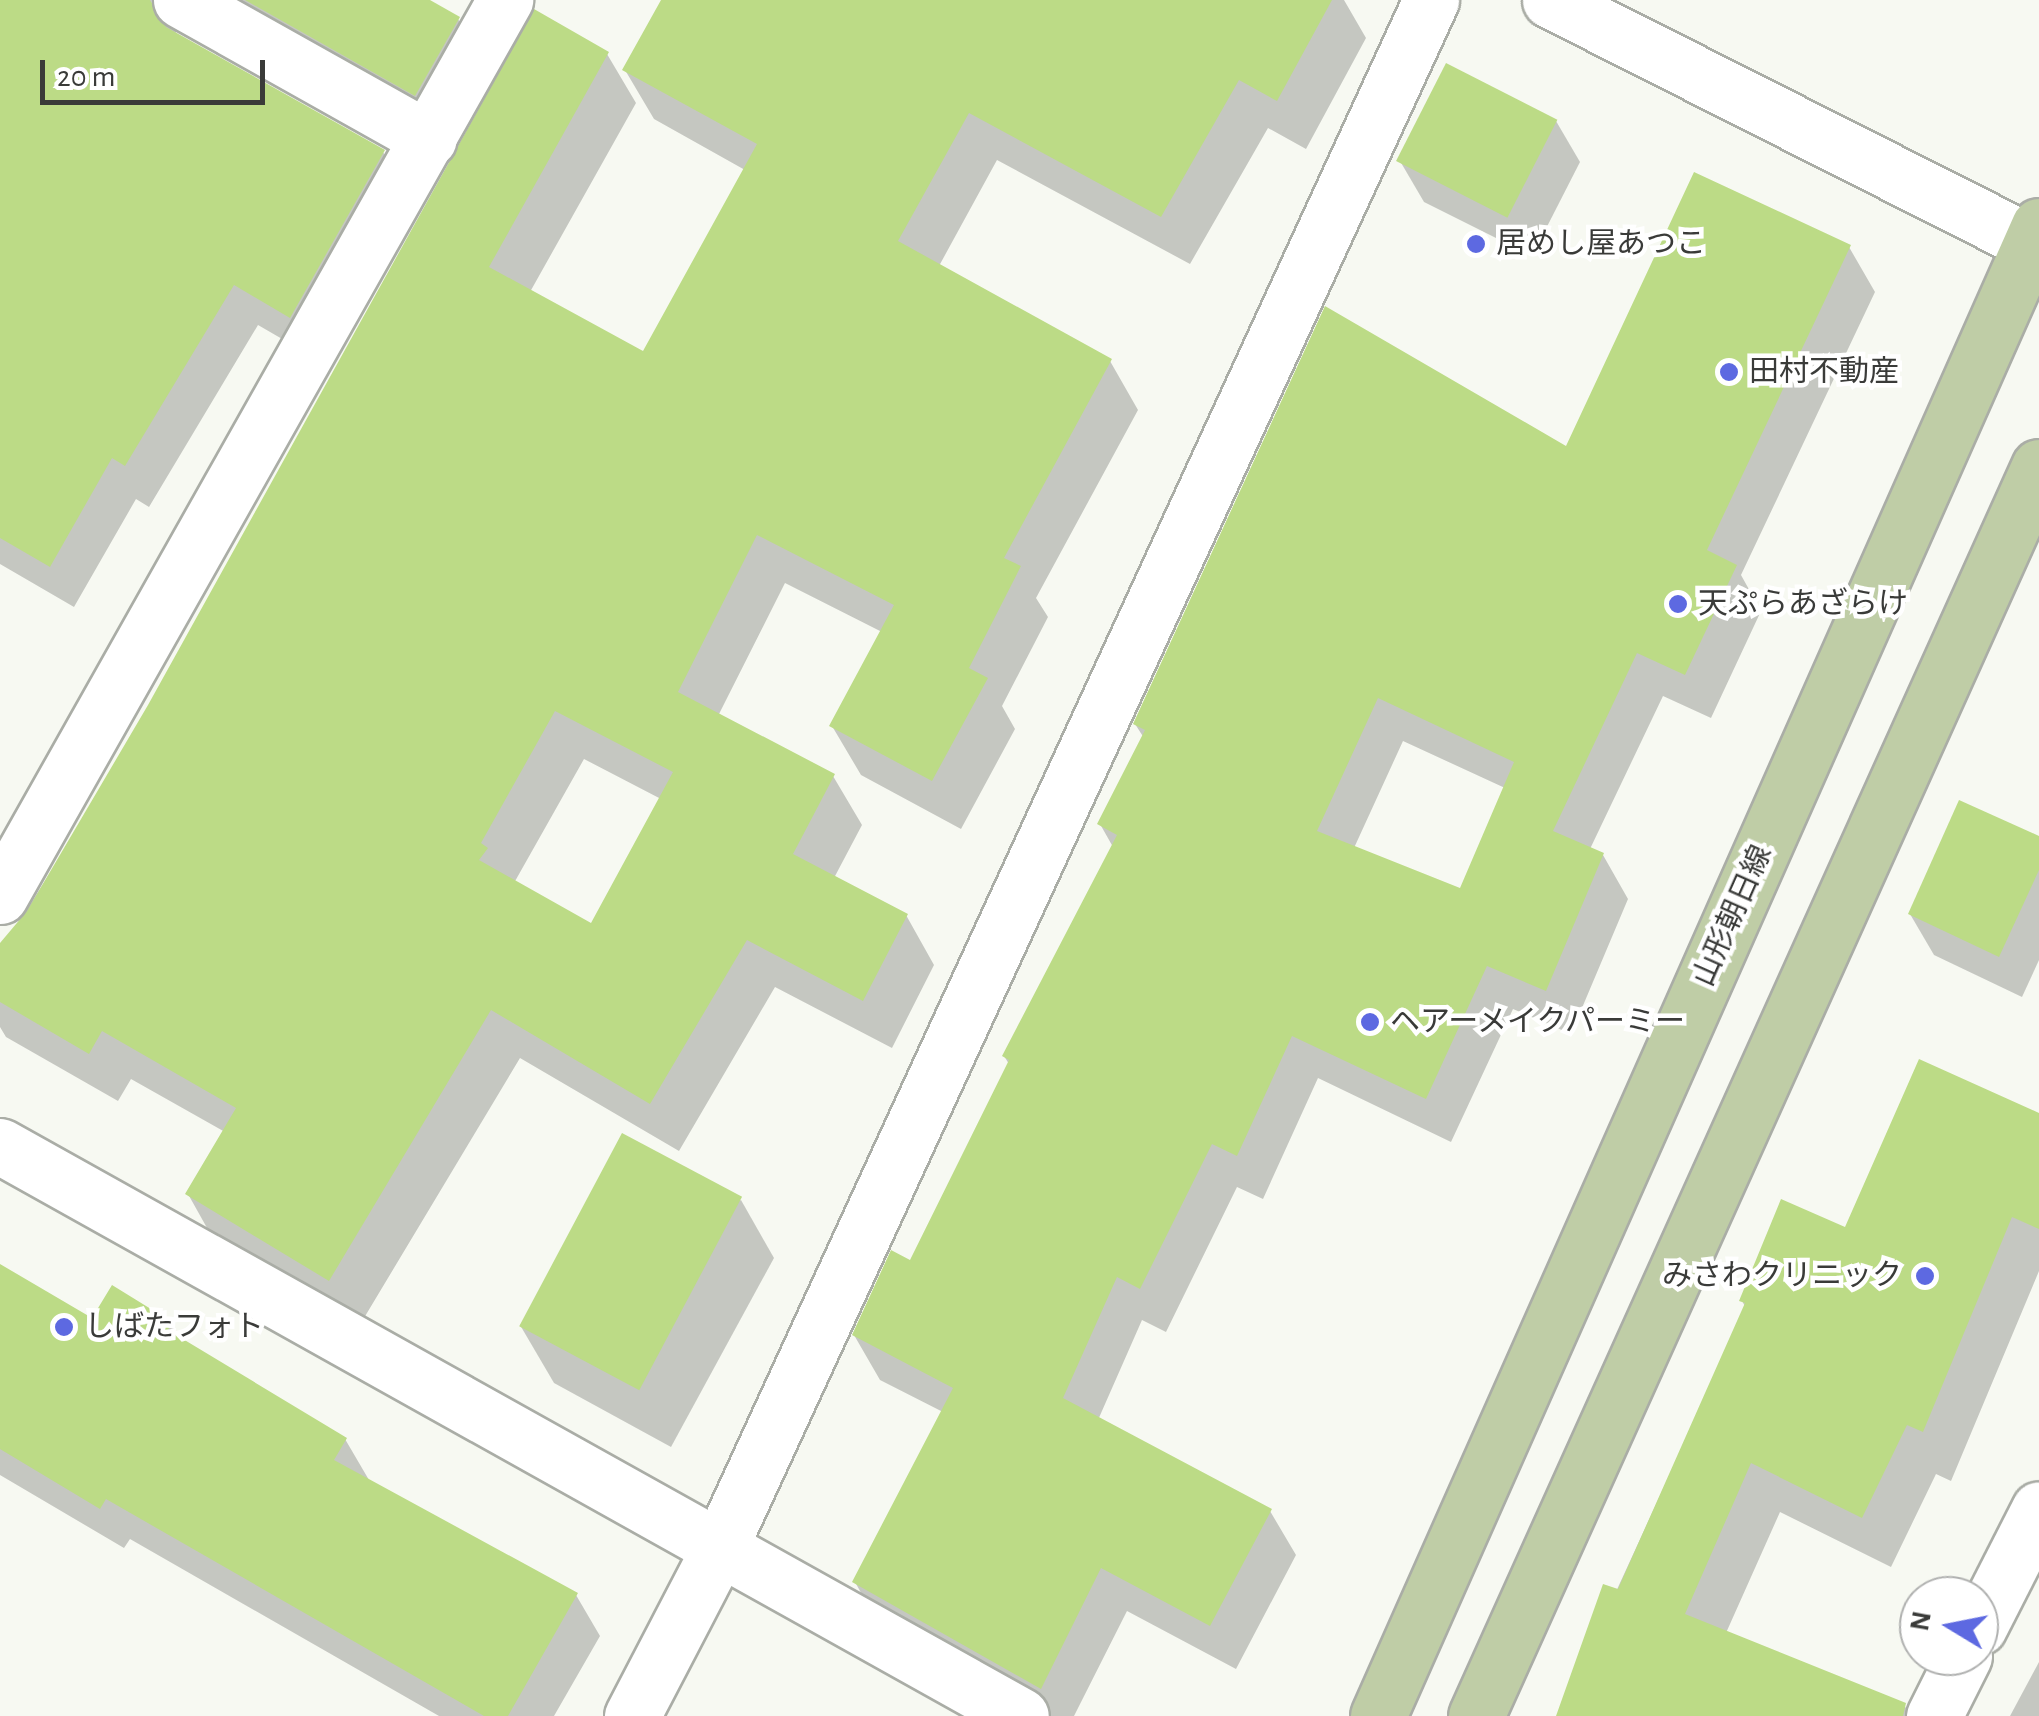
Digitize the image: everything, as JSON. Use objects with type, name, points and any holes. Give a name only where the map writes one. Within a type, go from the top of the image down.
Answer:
[{"type":"main road","name":"山形朝日線","points":[[1378,1716],[2037,238]]},
{"type":"main road","points":[[1476,1716],[2039,467]]},
{"type":"street","points":[[182,0],[429,138]]},
{"type":"street","points":[[0,896],[505,0]]},
{"type":"street","points":[[632,1716],[718,1551],[1431,0]]},
{"type":"street","points":[[1550,0],[2037,238]]},
{"type":"street","points":[[0,1146],[718,1551],[1021,1716]]},
{"type":"street","points":[[1999,1588],[2039,1509]]},
{"type":"street","points":[[1934,1716],[1954,1676]]},
{"type":"building","points":[[0,0],[150,0],[166,27],[385,150],[290,318],[234,285],[125,466],[112,458],[50,567],[0,538]]},
{"type":"building","points":[[245,0],[430,0],[460,17],[415,96]]},
{"type":"building","points":[[661,0],[1332,0],[1277,101],[1239,80],[1161,217],[969,113],[898,241],[1112,359],[1004,558],[1021,566],[969,668],[988,678],[932,781],[829,726],[894,605],[757,535],[678,692],[835,774],[793,854],[908,914],[863,1001],[747,940],[650,1104],[491,1010],[329,1281],[185,1194],[236,1108],[102,1031],[89,1054],[0,1002],[0,943],[27,911],[148,705],[534,9],[609,52],[489,267],[643,351],[757,144],[622,70]],"holes":[[[555,711],[673,772],[591,923],[479,860],[488,848],[481,843]]]},
{"type":"building","points":[[1446,63],[1557,120],[1507,218],[1396,161]]},
{"type":"building","points":[[1694,172],[1851,245],[1707,550],[1737,565],[1685,675],[1637,653],[1553,831],[1604,853],[1546,991],[1487,966],[1426,1099],[1292,1036],[1237,1156],[1212,1144],[1140,1289],[1117,1277],[1063,1398],[1272,1509],[1210,1626],[1101,1568],[1041,1689],[852,1582],[953,1388],[852,1335],[891,1250],[910,1260],[1009,1060],[1002,1056],[1117,835],[1097,824],[1145,730],[1133,724],[1325,306],[1566,446]],"holes":[[[1378,698],[1514,762],[1460,888],[1317,831]]]},
{"type":"building","points":[[1959,800],[2039,836],[2039,870],[1999,957],[1908,914]]},
{"type":"building","points":[[1919,1059],[2039,1113],[2039,1229],[2012,1217],[1923,1432],[1907,1425],[1862,1518],[1751,1463],[1685,1614],[1906,1703],[1903,1716],[1556,1716],[1603,1584],[1618,1589],[1745,1303],[1739,1301],[1781,1199],[1845,1227]]},
{"type":"building","points":[[622,1133],[742,1197],[639,1390],[519,1326]]},
{"type":"building","points":[[0,1264],[92,1318],[112,1285],[172,1322],[168,1330],[347,1438],[334,1460],[578,1593],[508,1716],[484,1716],[106,1499],[100,1509],[0,1449]]},
{"type":"place","name":"居めし屋あつこ","points":[[1476,244]]},
{"type":"place","name":"田村不動産","points":[[1729,372]]},
{"type":"place","name":"天ぷらあざらけ","points":[[1678,604]]},
{"type":"place","name":"ヘアーメイクパーミー","points":[[1370,1022]]},
{"type":"place","name":"みさわクリニック","points":[[1925,1276]]},
{"type":"place","name":"しばたフォト","points":[[64,1327]]}]
